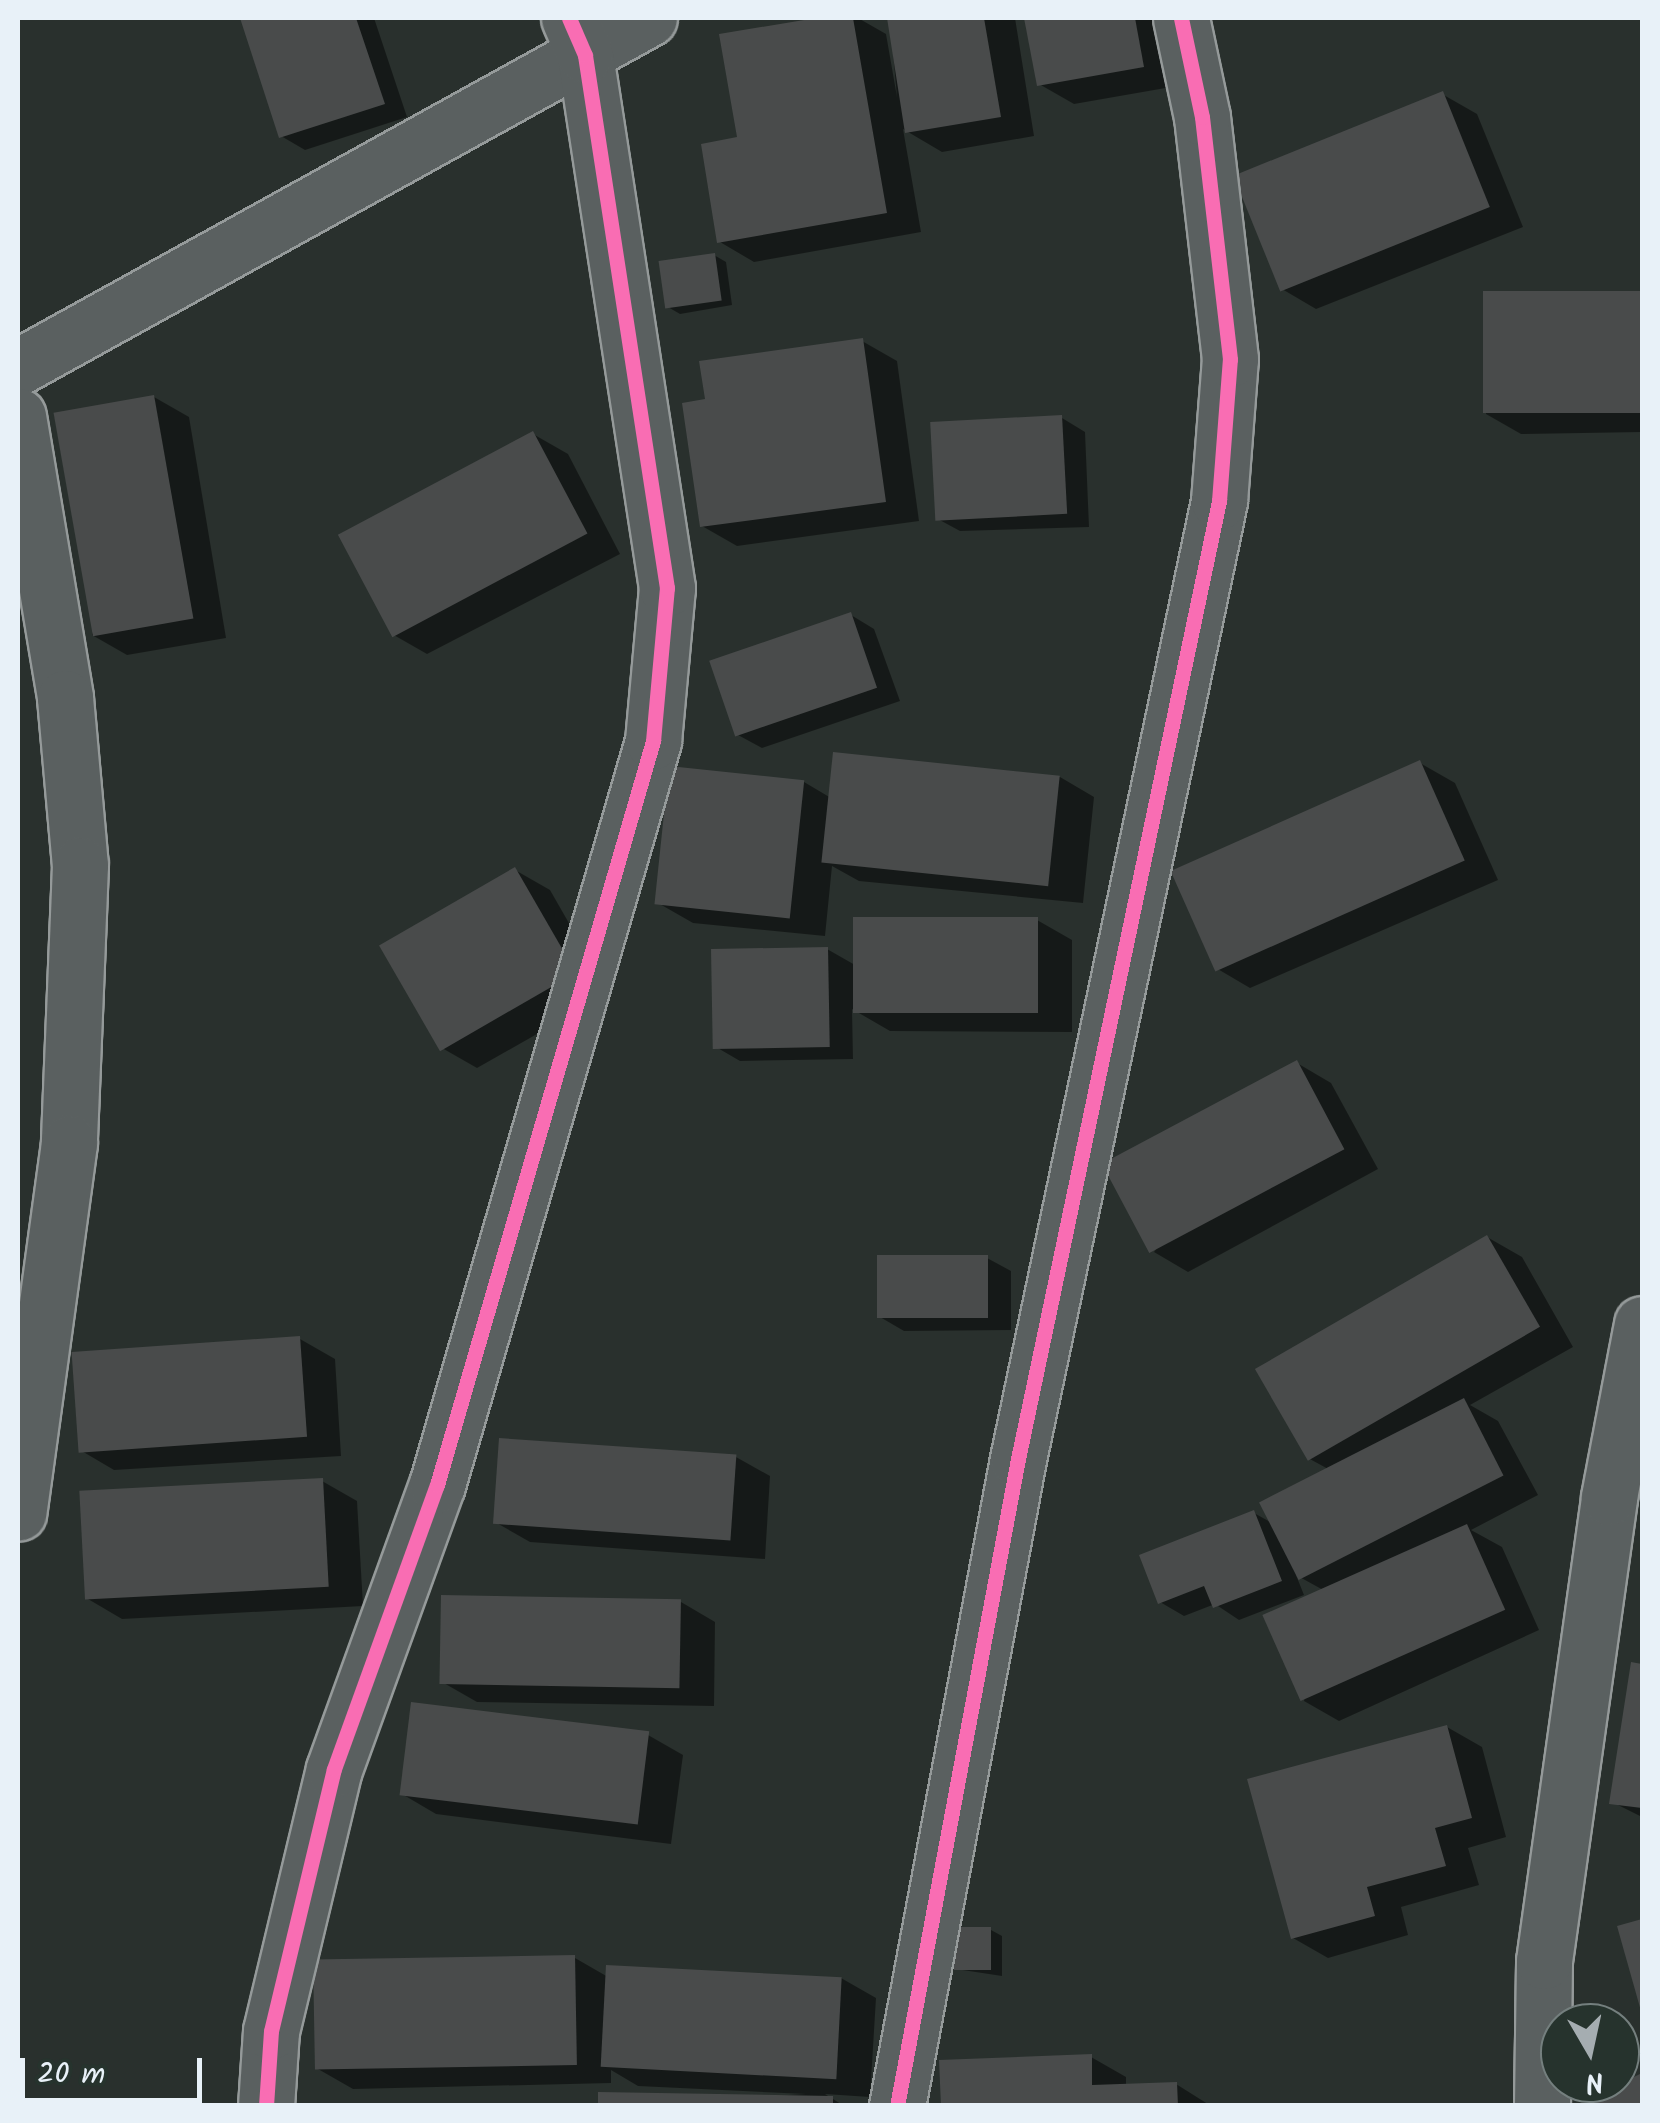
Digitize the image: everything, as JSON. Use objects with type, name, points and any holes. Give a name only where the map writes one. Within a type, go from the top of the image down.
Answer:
[{"type":"street","points":[[18,367],[577,36],[648,18]]},
{"type":"street","points":[[897,2106],[1022,1440],[1218,500],[1230,359],[1202,117],[1181,18]]},
{"type":"street","points":[[266,2106],[271,2031],[334,1770],[437,1485],[653,741],[667,588],[577,36]]},
{"type":"street","points":[[18,416],[65,698],[80,865],[70,1143],[18,1513]]},
{"type":"street","points":[[1542,2106],[1544,1961],[1626,1486],[1642,1324]]},
{"type":"building","points":[[240,18],[356,18],[385,104],[279,138]]},
{"type":"building","points":[[816,18],[853,18],[887,213],[717,243],[701,144],[737,137],[719,34]]},
{"type":"building","points":[[887,18],[984,18],[1001,117],[905,133]]},
{"type":"building","points":[[1024,18],[1135,18],[1144,67],[1037,86]]},
{"type":"building","points":[[1443,91],[1490,207],[1280,292],[1233,176]]},
{"type":"building","points":[[715,253],[722,301],[665,308],[659,261]]},
{"type":"building","points":[[1483,291],[1642,291],[1642,413],[1483,413]]},
{"type":"building","points":[[863,338],[886,502],[700,527],[682,403],[705,399],[699,361]]},
{"type":"building","points":[[154,395],[193,619],[93,636],[54,413]]},
{"type":"building","points":[[1062,415],[1067,514],[935,521],[930,422]]},
{"type":"building","points":[[533,431],[587,533],[392,637],[338,535]]},
{"type":"building","points":[[851,612],[877,688],[735,736],[709,661]]},
{"type":"building","points":[[833,752],[1060,776],[1048,886],[821,862]]},
{"type":"building","points":[[1420,760],[1465,860],[1215,972],[1171,871]]},
{"type":"building","points":[[669,766],[804,780],[790,918],[654,904]]},
{"type":"building","points":[[515,867],[576,973],[440,1051],[379,946]]},
{"type":"building","points":[[853,917],[1038,917],[1038,1013],[853,1013]]},
{"type":"building","points":[[828,947],[830,1047],[713,1049],[711,949]]},
{"type":"building","points":[[1297,1060],[1344,1149],[1149,1253],[1102,1164]]},
{"type":"building","points":[[1487,1235],[1540,1327],[1308,1461],[1255,1369]]},
{"type":"building","points":[[877,1255],[988,1255],[988,1318],[877,1318]]},
{"type":"building","points":[[300,1336],[307,1437],[79,1453],[72,1352]]},
{"type":"building","points":[[1464,1398],[1503,1476],[1299,1580],[1259,1502]]},
{"type":"building","points":[[499,1438],[736,1455],[730,1540],[493,1524]]},
{"type":"building","points":[[323,1478],[329,1587],[85,1600],[79,1491]]},
{"type":"building","points":[[1254,1510],[1282,1581],[1213,1608],[1204,1586],[1158,1604],[1139,1555]]},
{"type":"building","points":[[1467,1524],[1505,1610],[1301,1701],[1262,1615]]},
{"type":"building","points":[[441,1595],[681,1599],[679,1688],[439,1684]]},
{"type":"building","points":[[1631,1662],[1642,1664],[1642,1808],[1609,1804]]},
{"type":"building","points":[[411,1702],[649,1731],[638,1825],[400,1795]]},
{"type":"building","points":[[1447,1725],[1472,1818],[1435,1828],[1446,1866],[1367,1887],[1375,1916],[1291,1939],[1247,1779]]},
{"type":"building","points":[[1642,1919],[1642,2011],[1641,2011],[1617,1926]]},
{"type":"building","points":[[954,1927],[991,1927],[991,1970],[954,1970]]},
{"type":"building","points":[[575,1955],[577,2065],[315,2070],[313,1960]]},
{"type":"building","points":[[606,1965],[842,1977],[836,2079],[601,2067]]},
{"type":"building","points":[[1092,2054],[1092,2085],[1177,2082],[1178,2106],[941,2106],[939,2060]]},
{"type":"building","points":[[1640,2074],[1642,2106],[1594,2106],[1593,2103],[1640,2103]]},
{"type":"building","points":[[598,2092],[833,2096],[833,2106],[598,2106]]},
{"type":"cycle path","points":[[266,2106],[271,2031],[334,1769],[437,1485],[653,741],[667,588],[585,55],[569,18]]},
{"type":"cycle path","points":[[897,2106],[1018,1459],[1219,501],[1230,359],[1202,117],[1181,18]]}]
